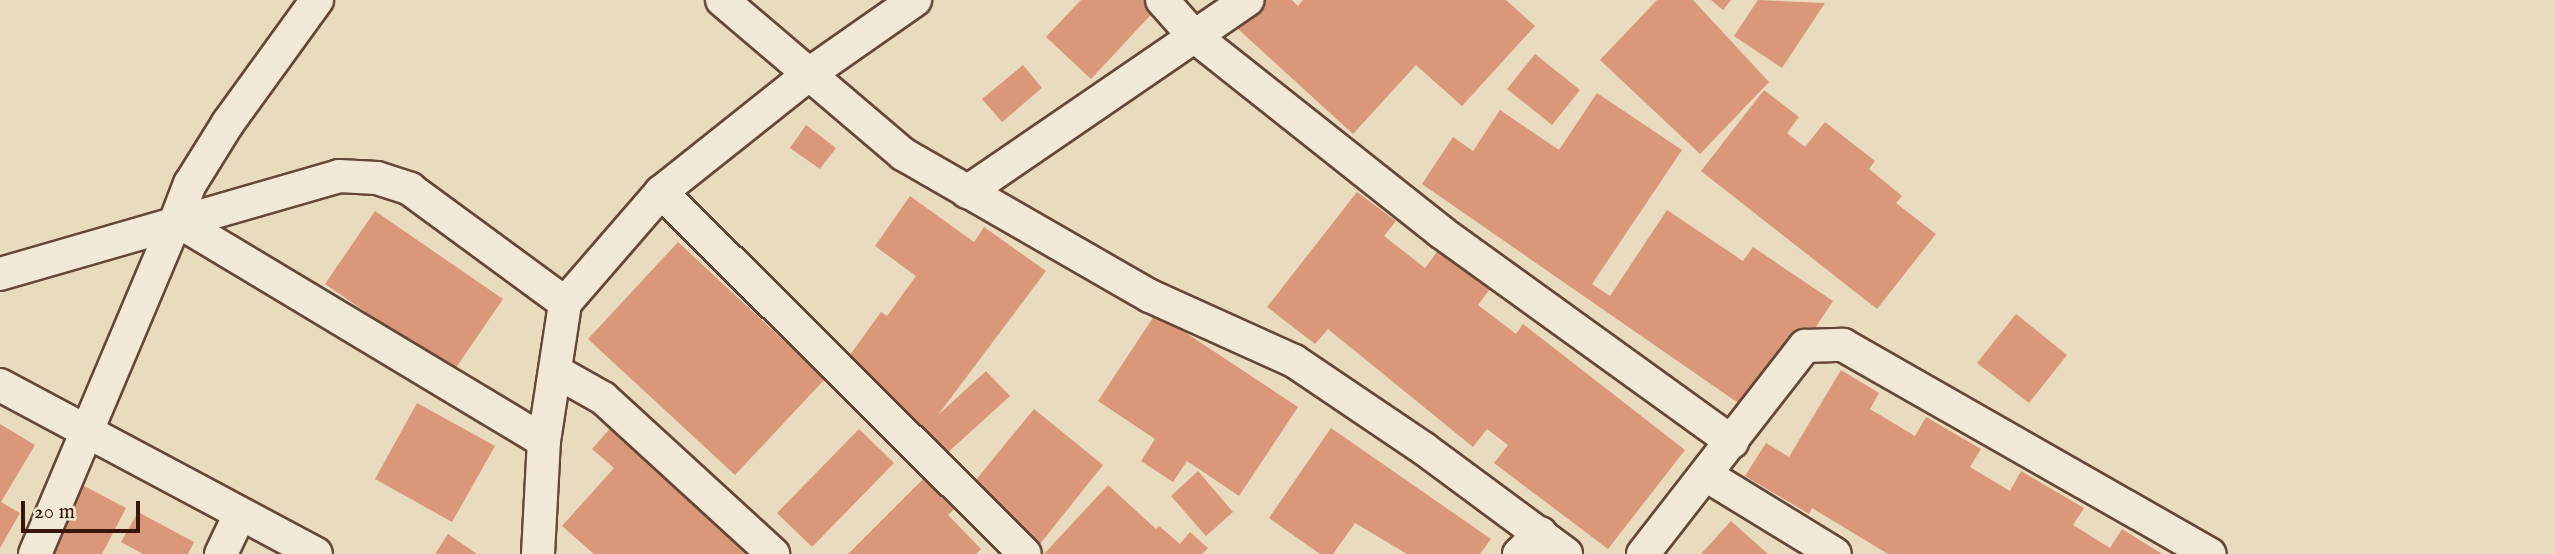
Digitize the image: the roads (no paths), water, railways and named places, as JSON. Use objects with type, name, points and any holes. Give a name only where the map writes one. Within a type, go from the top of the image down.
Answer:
[{"type":"street","points":[[35,554],[88,436],[190,184],[228,123],[317,0]]},
{"type":"street","points":[[722,0],[812,72],[903,154],[1150,296],[1294,361],[1541,533],[1566,554]]},
{"type":"street","points":[[538,554],[544,442],[565,303],[661,192],[812,72],[915,0]]},
{"type":"street","points":[[1162,0],[1194,36],[1441,232],[1732,442]]},
{"type":"street","points":[[967,192],[1247,0]]},
{"type":"street","points":[[0,274],[176,220],[339,176],[377,178],[410,189],[565,303]]},
{"type":"street","points":[[661,192],[1025,554]]},
{"type":"street","points":[[176,220],[544,442]]},
{"type":"street","points":[[1643,554],[1805,346],[1843,345],[2210,554]]},
{"type":"street","points":[[555,371],[603,398],[773,554]]},
{"type":"street","points":[[0,385],[88,436],[316,554]]},
{"type":"street","points":[[1706,475],[1835,554]]},
{"type":"street","points":[[221,554],[240,514]]},
{"type":"street","points":[[1519,554],[1541,533]]}]
